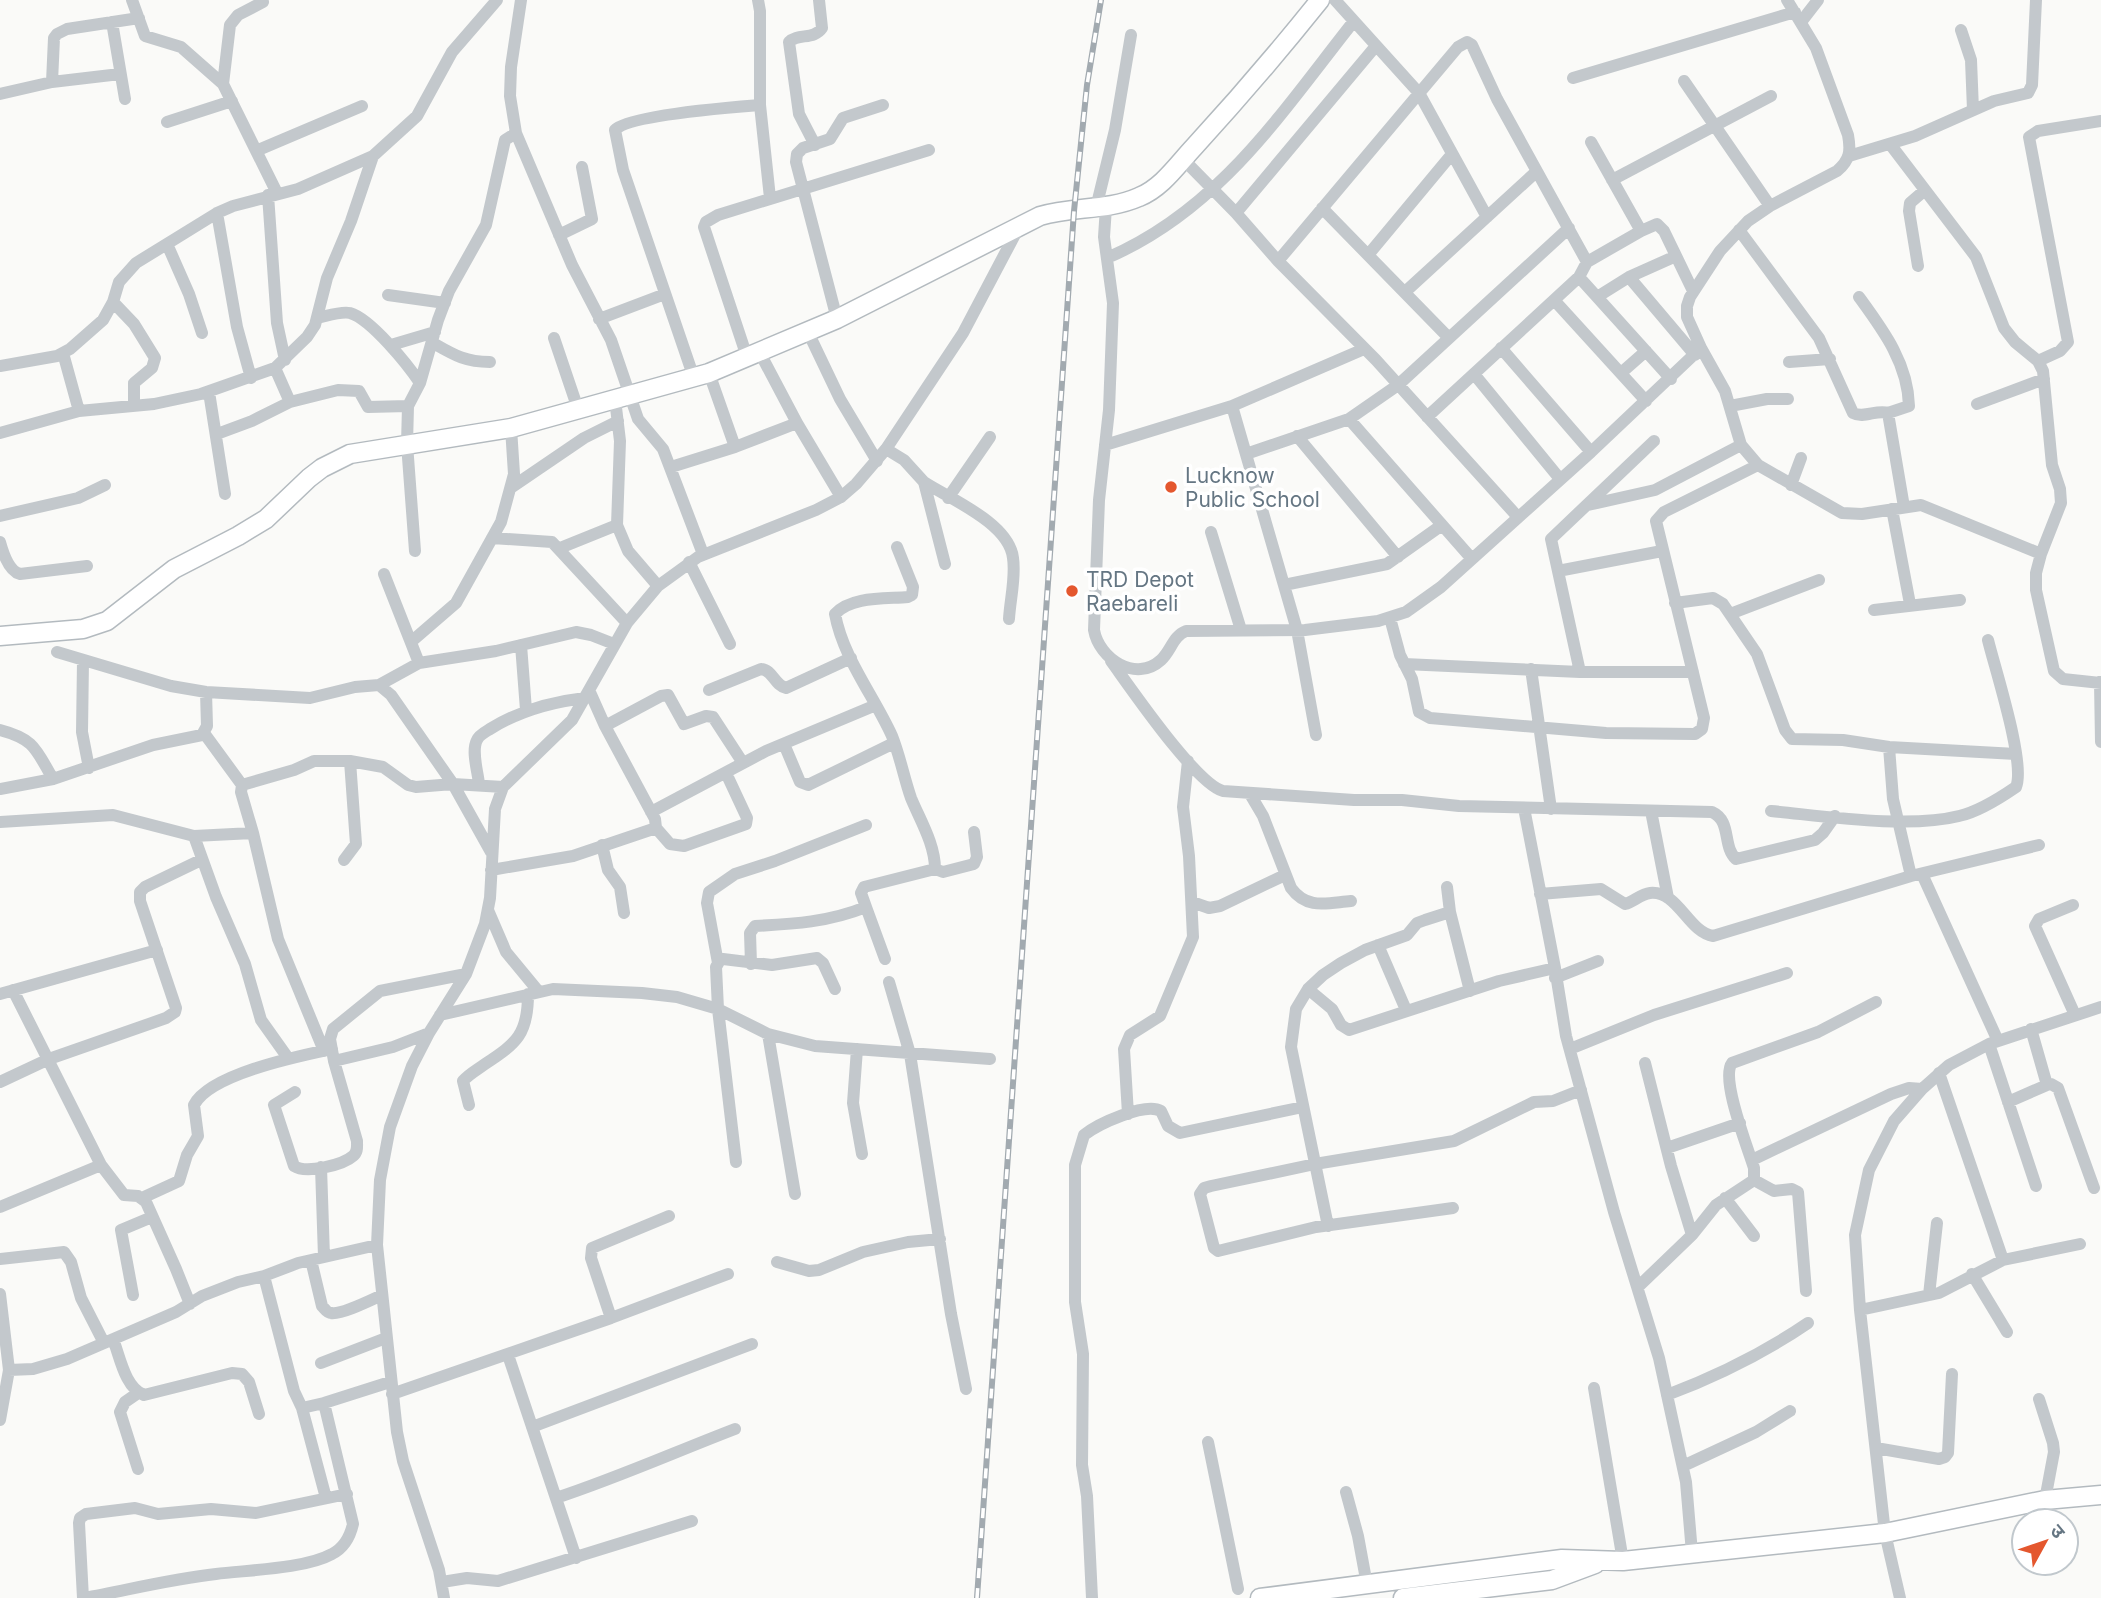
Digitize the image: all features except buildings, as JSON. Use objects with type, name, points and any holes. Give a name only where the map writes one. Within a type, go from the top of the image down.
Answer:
[{"type":"street","points":[[132,0],[145,36],[181,47],[223,84],[256,151],[273,194],[280,364],[290,402]]},
{"type":"street","points":[[0,366],[63,354],[103,320],[126,272],[136,263],[217,213],[307,185],[373,156],[417,116],[452,52],[497,0]]},
{"type":"street","points":[[521,0],[511,68],[510,96],[516,133],[559,235],[619,359],[622,397],[618,421],[621,472],[617,525],[628,551],[658,586]]},
{"type":"street","points":[[758,0],[760,104],[770,198]]},
{"type":"street","points":[[815,145],[799,114],[789,42],[795,37],[811,36],[820,32],[822,28],[819,0]]},
{"type":"street","points":[[0,636],[83,629],[107,621],[174,569],[266,519],[322,468],[350,454],[511,428],[702,375],[837,319],[1021,225],[1052,212],[1102,208],[1143,196],[1157,186],[1230,107],[1320,0]]},
{"type":"street","points":[[1335,0],[1419,93],[1487,217]]},
{"type":"street","points":[[1698,351],[1687,317],[1687,306],[1693,291],[1720,251],[1757,214],[1825,179],[1844,164],[1849,156],[1848,135],[1824,65],[1787,0]]},
{"type":"street","points":[[1573,78],[1798,17],[1818,0]]},
{"type":"street","points":[[1849,156],[1915,136],[1994,101],[2030,91],[2036,0]]},
{"type":"street","points":[[223,84],[230,25],[238,15],[263,2]]},
{"type":"street","points":[[52,82],[54,38],[57,34],[67,29],[139,18]]},
{"type":"street","points":[[1107,258],[1163,229],[1214,190],[1259,140],[1353,21]]},
{"type":"street","points":[[113,22],[125,99]]},
{"type":"street","points":[[1961,30],[1971,60],[1973,110]]},
{"type":"street","points":[[1131,35],[1102,208],[1114,303],[1099,500],[1094,630],[1101,650],[1188,761],[1215,789],[1250,794],[1353,800],[1378,798],[1459,806],[1704,811],[1718,815],[1724,823],[1731,853],[1736,859],[1815,840],[1835,816]]},
{"type":"street","points":[[1278,261],[1458,47],[1467,42],[1472,45],[1497,100],[1587,262]]},
{"type":"street","points":[[1236,212],[1376,47]]},
{"type":"street","points":[[0,94],[52,82],[120,74]]},
{"type":"street","points":[[1684,81],[1770,206]]},
{"type":"street","points":[[1612,180],[1771,96]]},
{"type":"street","points":[[167,122],[232,101]]},
{"type":"street","points":[[735,447],[665,294],[623,170],[615,130],[621,125],[636,121],[760,104]]},
{"type":"street","points":[[837,319],[796,162],[797,154],[803,148],[831,139],[843,118],[883,105]]},
{"type":"street","points":[[256,151],[362,106]]},
{"type":"street","points":[[2038,361],[2060,351],[2068,342],[2029,137],[2038,131],[2101,121]]},
{"type":"street","points":[[415,551],[407,444],[408,406],[420,383],[445,303],[486,225],[505,140],[516,133]]},
{"type":"street","points":[[1591,142],[1641,230]]},
{"type":"street","points":[[1889,144],[1976,257],[2004,328],[2015,342],[2038,361],[2044,379],[2052,465],[2060,489],[2061,503],[2041,554],[2036,573],[2036,590],[2054,671],[2063,678],[2100,682],[2101,742]]},
{"type":"street","points":[[841,497],[753,355],[704,227],[710,219],[770,198],[805,190],[929,150]]},
{"type":"street","points":[[1368,255],[1452,154]]},
{"type":"street","points":[[0,433],[79,411],[153,404],[209,392],[251,378],[280,364],[307,337],[317,318],[327,278],[351,221],[373,156]]},
{"type":"street","points":[[1183,159],[1398,385],[1517,516]]},
{"type":"street","points":[[559,235],[592,219],[582,167]]},
{"type":"street","points":[[1405,292],[1536,172]]},
{"type":"street","points":[[1918,266],[1909,211],[1910,203],[1925,190]]},
{"type":"street","points":[[1322,208],[1449,338]]},
{"type":"street","points":[[217,213],[237,327],[251,378]]},
{"type":"street","points":[[444,1598],[442,1582],[420,1506],[403,1461],[391,1388],[377,1245],[380,1180],[390,1127],[412,1066],[476,953],[488,910],[495,810],[503,787],[572,720],[627,623],[658,586],[703,554],[816,510],[841,497],[877,461],[963,333],[1021,225]]},
{"type":"street","points":[[1427,417],[1579,276],[1587,262],[1651,225],[1659,225],[1693,291]]},
{"type":"street","points":[[1246,454],[1349,419],[1398,385],[1569,228]]},
{"type":"street","points":[[1739,230],[1807,321],[1830,359],[1853,413],[1858,416],[1885,411],[1888,413],[1909,405],[1900,362],[1886,334],[1859,297]]},
{"type":"street","points":[[167,244],[189,294],[202,333]]},
{"type":"street","points":[[1597,297],[1629,277],[1676,256]]},
{"type":"street","points":[[1579,276],[1671,379]]},
{"type":"street","points":[[1629,277],[1698,351],[1726,391],[1741,445],[1758,465],[1842,513],[1852,515],[1898,508],[1929,507],[2041,554]]},
{"type":"street","points":[[600,319],[665,294]]},
{"type":"street","points":[[388,295],[445,303]]},
{"type":"street","points":[[1554,299],[1646,401]]},
{"type":"street","points":[[113,302],[134,324],[155,358],[152,368],[134,383],[134,405]]},
{"type":"street","points":[[317,318],[353,314],[391,345],[409,365],[420,383]]},
{"type":"street","points":[[808,332],[840,399],[877,461]]},
{"type":"street","points":[[391,345],[434,338],[460,358],[472,362],[490,362]]},
{"type":"street","points":[[554,338],[578,409]]},
{"type":"street","points":[[1502,348],[1591,452]]},
{"type":"street","points":[[1105,445],[1232,406],[1364,349]]},
{"type":"street","points":[[1621,373],[1646,351]]},
{"type":"street","points":[[1110,661],[1121,666],[1149,666],[1162,659],[1181,632],[1297,630],[1390,618],[1419,604],[1591,452],[1698,351]]},
{"type":"street","points":[[63,354],[79,411]]},
{"type":"street","points":[[1789,362],[1830,359]]},
{"type":"street","points":[[1474,374],[1560,479]]},
{"type":"street","points":[[1977,404],[2044,379]]},
{"type":"street","points":[[217,433],[252,421],[290,402],[338,390],[359,391],[368,407],[408,406]]},
{"type":"street","points":[[209,392],[225,494]]},
{"type":"street","points":[[622,397],[640,424],[663,449],[703,554]]},
{"type":"street","points":[[1730,406],[1788,398]]},
{"type":"street","points":[[1232,406],[1297,630],[1316,735]]},
{"type":"street","points":[[1888,413],[1910,604]]},
{"type":"street","points":[[1349,419],[1472,559]]},
{"type":"street","points":[[512,487],[584,438],[618,421]]},
{"type":"street","points":[[671,467],[735,447],[797,423]]},
{"type":"street","points":[[412,641],[456,603],[492,538],[512,487],[514,474],[511,428]]},
{"type":"street","points":[[1297,436],[1398,557]]},
{"type":"street","points":[[948,498],[990,437]]},
{"type":"street","points":[[1580,672],[1550,539],[1654,441]]},
{"type":"street","points":[[1588,505],[1655,490],[1741,445]]},
{"type":"street","points":[[886,449],[904,460],[924,482],[986,520],[1003,536],[1013,559],[1009,619]]},
{"type":"street","points":[[1791,485],[1801,458]]},
{"type":"street","points":[[1390,618],[1404,664],[1412,680],[1418,706],[1423,715],[1430,718],[1606,733],[1695,734],[1702,729],[1704,718],[1656,521],[1661,514],[1758,465]]},
{"type":"street","points":[[924,482],[945,564]]},
{"type":"street","points":[[0,516],[79,498],[105,485]]},
{"type":"street","points":[[560,548],[617,525]]},
{"type":"street","points":[[1284,585],[1387,564],[1442,525]]},
{"type":"street","points":[[1211,532],[1241,630]]},
{"type":"street","points":[[492,538],[544,540],[560,548],[627,623]]},
{"type":"street","points":[[0,545],[14,572],[20,574],[87,566]]},
{"type":"street","points":[[897,547],[914,592],[908,597],[871,600],[847,606],[835,614],[840,632],[894,743],[910,795],[925,828],[935,869]]},
{"type":"street","points":[[1558,571],[1662,551]]},
{"type":"street","points":[[689,562],[730,644]]},
{"type":"street","points":[[384,574],[419,663]]},
{"type":"street","points":[[1730,614],[1819,580]]},
{"type":"street","points":[[1675,603],[1713,598],[1730,614],[1757,654],[1789,737],[1797,740],[1843,740],[1889,747],[2016,754]]},
{"type":"street","points":[[1874,610],[1960,600]]},
{"type":"street","points":[[57,652],[171,687],[206,692],[310,698],[355,687],[379,685],[419,663],[522,645],[576,632],[614,644]]},
{"type":"street","points":[[1771,811],[1898,821],[1945,819],[1962,816],[2014,789],[2018,779],[2016,754],[1988,640]]},
{"type":"street","points":[[522,645],[526,710]]},
{"type":"street","points":[[709,690],[761,669],[768,671],[780,686],[786,688],[852,658]]},
{"type":"street","points":[[83,661],[82,732],[89,768]]},
{"type":"street","points":[[1404,664],[1580,672],[1693,672]]},
{"type":"street","points":[[1531,669],[1551,809]]},
{"type":"street","points":[[379,685],[391,695],[453,784],[491,853]]},
{"type":"street","points":[[204,733],[207,726],[206,692]]},
{"type":"street","points":[[479,784],[475,748],[477,740],[504,720],[526,710],[587,694]]},
{"type":"street","points":[[587,694],[655,819],[656,828],[670,844],[684,846],[746,824],[747,818],[726,772]]},
{"type":"street","points":[[605,726],[661,695],[668,695],[684,724],[706,716],[713,717],[743,763]]},
{"type":"street","points":[[651,812],[743,763],[876,705]]},
{"type":"street","points":[[0,730],[30,742],[53,779]]},
{"type":"street","points":[[0,789],[53,779],[153,746],[204,733]]},
{"type":"street","points":[[204,733],[242,785],[241,792],[278,939],[330,1054],[357,1141],[357,1150],[352,1157],[311,1170],[299,1170],[291,1161],[274,1105],[295,1091]]},
{"type":"street","points":[[784,744],[800,782],[808,785],[894,743]]},
{"type":"street","points":[[1889,747],[1893,799],[1898,821],[1917,875],[1993,1042],[2008,1102],[2036,1186]]},
{"type":"street","points":[[242,785],[294,770],[314,761],[350,761],[383,767],[408,785],[416,787],[479,784],[503,787]]},
{"type":"street","points":[[344,860],[356,844],[350,761]]},
{"type":"street","points":[[1128,1114],[1124,1049],[1126,1041],[1130,1035],[1154,1022],[1165,1007],[1193,937],[1183,807],[1188,761]]},
{"type":"street","points":[[1250,794],[1264,816],[1291,888],[1305,902],[1351,901]]},
{"type":"street","points":[[1524,808],[1570,1049],[1614,1212],[1654,1337],[1683,1466],[1692,1553]]},
{"type":"street","points":[[1651,811],[1668,898]]},
{"type":"street","points":[[0,822],[113,815],[194,836],[253,833]]},
{"type":"street","points":[[736,1161],[718,1009],[718,962],[707,903],[709,892],[735,874],[866,825]]},
{"type":"street","points":[[491,870],[573,856],[656,828]]},
{"type":"street","points":[[885,959],[861,893],[864,887],[935,869],[943,872],[974,864],[974,832]]},
{"type":"street","points":[[194,836],[201,860],[245,964],[261,1020],[288,1058]]},
{"type":"street","points":[[602,845],[608,870],[620,887],[624,913]]},
{"type":"street","points":[[1541,894],[1601,889],[1625,904],[1651,892],[1668,898],[1704,933],[1713,936],[1917,875],[2039,845]]},
{"type":"street","points":[[0,1082],[49,1059],[172,1016],[176,1008],[140,901],[140,892],[145,887],[201,860]]},
{"type":"street","points":[[1192,902],[1209,908],[1220,906],[1285,875]]},
{"type":"street","points":[[1447,887],[1450,912],[1470,991]]},
{"type":"street","points":[[2073,905],[2036,921],[2035,926],[2075,1015]]},
{"type":"street","points":[[751,964],[750,933],[755,926],[818,922],[866,907]]},
{"type":"street","points":[[469,1105],[463,1081],[522,1032],[533,993],[506,952],[488,910]]},
{"type":"street","points":[[1328,1226],[1292,1047],[1296,1009],[1308,989],[1341,963],[1378,945],[1407,935],[1418,923],[1450,912]]},
{"type":"street","points":[[1378,945],[1406,1010]]},
{"type":"street","points":[[0,994],[157,950]]},
{"type":"street","points":[[718,962],[723,959],[772,965],[817,958],[823,963],[835,989]]},
{"type":"street","points":[[1308,989],[1328,1005],[1341,1025],[1349,1030],[1499,981],[1555,973],[1598,961]]},
{"type":"street","points":[[1570,1049],[1654,1016],[1787,973]]},
{"type":"street","points":[[330,1054],[330,1039],[334,1029],[380,992],[466,974]]},
{"type":"street","points":[[889,982],[910,1054],[951,1314],[966,1389]]},
{"type":"street","points":[[440,1015],[553,989],[642,993],[677,997],[718,1009],[768,1034],[814,1046],[990,1059]]},
{"type":"street","points":[[13,990],[101,1165],[124,1195],[142,1198],[179,1181],[187,1154],[198,1136],[194,1105],[198,1098],[216,1086],[288,1058],[393,1047],[429,1033]]},
{"type":"street","points":[[1754,1180],[1752,1160],[1730,1096],[1729,1067],[1732,1063],[1818,1032],[1876,1002]]},
{"type":"street","points":[[1900,1598],[1885,1533],[1860,1310],[1855,1235],[1869,1170],[1894,1121],[1939,1073],[1959,1059],[1993,1042],[2101,1007]]},
{"type":"street","points":[[2031,1029],[2047,1085]]},
{"type":"street","points":[[768,1034],[795,1194]]},
{"type":"street","points":[[857,1049],[853,1102],[862,1154]]},
{"type":"street","points":[[1645,1063],[1692,1235]]},
{"type":"street","points":[[1939,1073],[2003,1260]]},
{"type":"street","points":[[2008,1102],[2047,1085],[2051,1084],[2057,1088],[2094,1188]]},
{"type":"street","points":[[1752,1160],[1891,1094],[1909,1088],[1922,1089]]},
{"type":"street","points":[[1453,1208],[1328,1226],[1218,1251],[1214,1248],[1201,1191],[1211,1186],[1315,1164],[1454,1141],[1534,1102],[1553,1101],[1581,1090]]},
{"type":"street","points":[[1093,1598],[1088,1509],[1082,1465],[1083,1354],[1075,1301],[1076,1165],[1084,1135],[1105,1121],[1155,1108],[1161,1111],[1168,1126],[1180,1133],[1303,1107]]},
{"type":"street","points":[[1667,1148],[1740,1123]]},
{"type":"street","points":[[0,1208],[101,1165]]},
{"type":"street","points":[[321,1167],[324,1257]]},
{"type":"street","points":[[1638,1287],[1688,1241],[1710,1210],[1754,1180]]},
{"type":"street","points":[[1754,1180],[1774,1191],[1792,1189],[1798,1192],[1806,1291]]},
{"type":"street","points":[[142,1198],[190,1304]]},
{"type":"street","points":[[1725,1198],[1754,1236]]},
{"type":"street","points":[[611,1318],[590,1252],[595,1246],[670,1216]]},
{"type":"street","points":[[133,1295],[121,1230],[152,1217]]},
{"type":"street","points":[[1929,1295],[1937,1223]]},
{"type":"street","points":[[778,1262],[809,1271],[819,1270],[863,1252],[908,1242],[940,1239]]},
{"type":"street","points":[[1860,1310],[1948,1289],[2003,1260],[2080,1244]]},
{"type":"street","points":[[9,1370],[47,1366],[238,1282],[264,1276],[298,1263],[377,1245]]},
{"type":"street","points":[[0,1259],[64,1252],[71,1262],[81,1297],[138,1393],[144,1395],[232,1373],[242,1374],[249,1382],[259,1414]]},
{"type":"street","points":[[311,1260],[322,1306],[332,1314],[382,1295]]},
{"type":"street","points":[[302,1408],[391,1388],[508,1355],[728,1274]]},
{"type":"street","points":[[1972,1274],[2007,1332]]},
{"type":"street","points":[[264,1276],[326,1498]]},
{"type":"street","points":[[0,1294],[9,1370],[0,1420]]},
{"type":"street","points":[[1667,1395],[1736,1365],[1808,1323]]},
{"type":"street","points":[[321,1363],[386,1338]]},
{"type":"street","points":[[532,1427],[752,1344]]},
{"type":"street","points":[[508,1355],[576,1558]]},
{"type":"street","points":[[1876,1448],[1939,1459],[1945,1457],[1948,1453],[1952,1374]]},
{"type":"street","points":[[1594,1388],[1612,1484],[1615,1560]]},
{"type":"street","points":[[138,1393],[125,1402],[120,1412],[138,1469]]},
{"type":"street","points":[[2039,1399],[2054,1452],[2045,1500]]},
{"type":"street","points":[[324,1403],[347,1494],[353,1524],[351,1533],[338,1550],[323,1558],[262,1570],[158,1582],[83,1598],[79,1523],[80,1518],[86,1514],[135,1508],[158,1514],[211,1509],[256,1513],[347,1494]]},
{"type":"street","points":[[1683,1466],[1756,1432],[1790,1411]]},
{"type":"street","points":[[556,1498],[607,1482],[736,1429]]},
{"type":"street","points":[[1208,1442],[1238,1589]]},
{"type":"street","points":[[1346,1492],[1365,1574]]},
{"type":"street","points":[[1261,1598],[1562,1559],[1615,1560],[1885,1533],[2045,1500],[2101,1495]]},
{"type":"street","points":[[442,1582],[467,1578],[498,1581],[692,1521]]},
{"type":"street","points":[[1404,1598],[1552,1580],[1615,1560]]},
{"type":"railway","points":[[977,1598],[1074,211],[1087,85],[1101,0]]},
{"type":"place","name":"Lucknow Public School","points":[[1171,487]]},
{"type":"place","name":"TRD Depot Raebareli","points":[[1072,591]]}]
